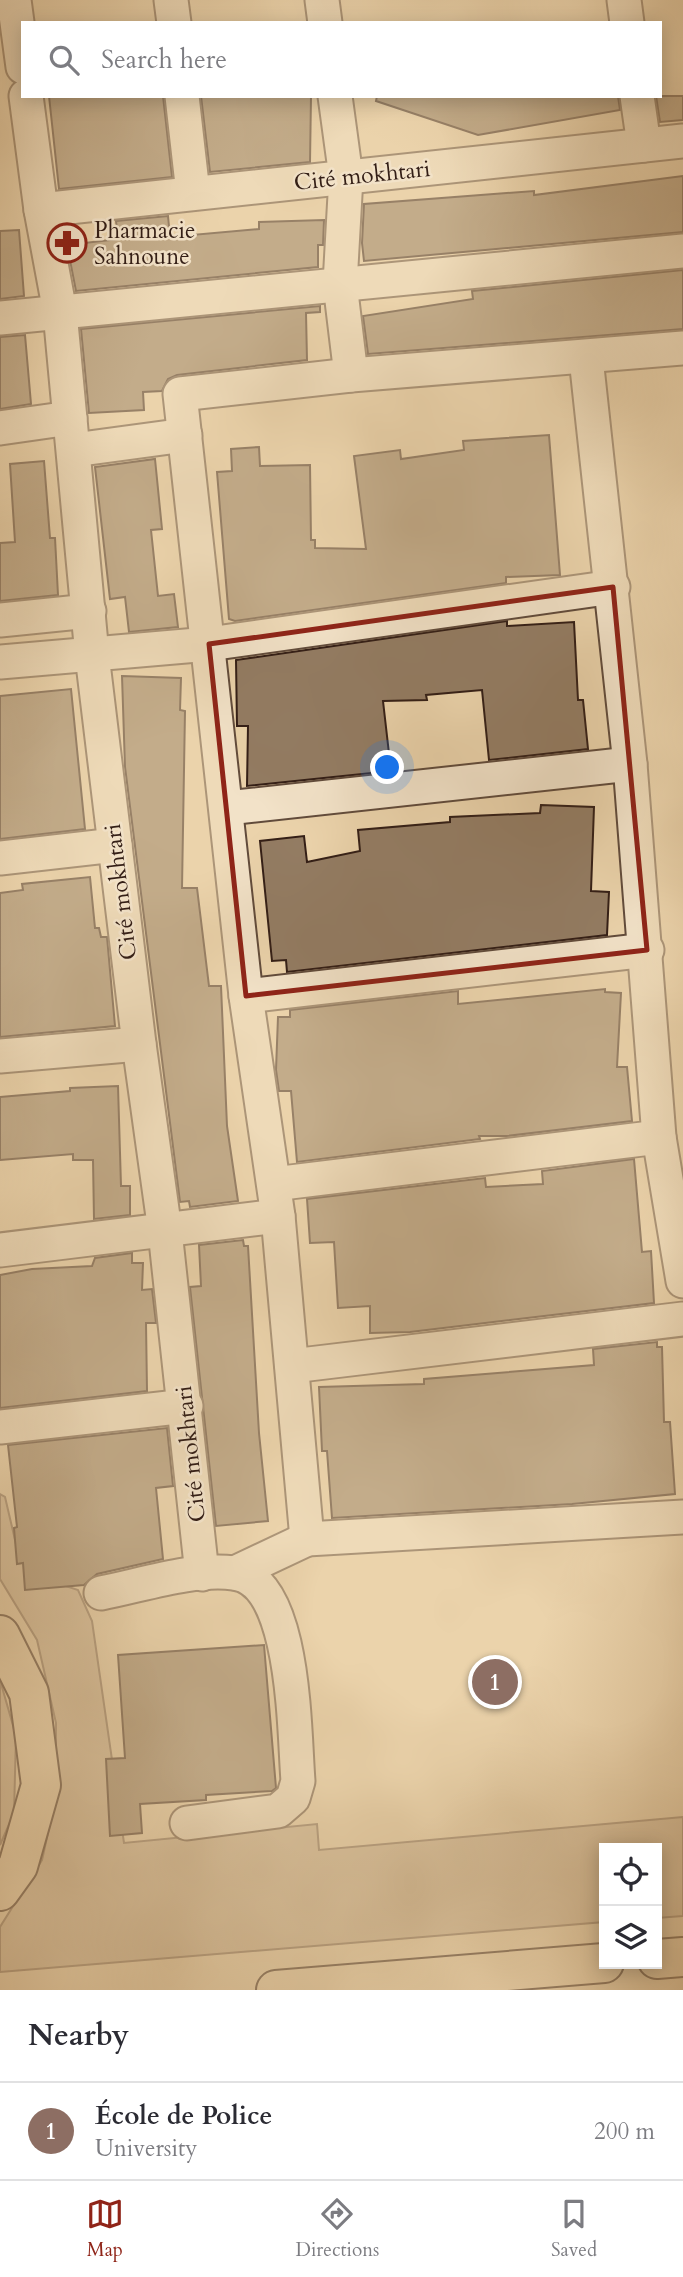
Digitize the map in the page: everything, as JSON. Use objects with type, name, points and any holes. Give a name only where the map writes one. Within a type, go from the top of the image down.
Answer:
[{"type":"highway","points":[[0,1634],[29,1693],[41,1785],[18,1866],[0,1891]]},
{"type":"highway","points":[[662,1959],[683,1957]]},
{"type":"highway","points":[[276,1990],[599,1963]]},
{"type":"street","points":[[14,0],[21,52]]},
{"type":"street","points":[[171,0],[174,21]]},
{"type":"street","points":[[322,0],[325,21]]},
{"type":"street","points":[[624,0],[627,21]]},
{"type":"street","name":"Cité mokhtari","points":[[26,98],[41,209],[60,312],[92,656],[139,1044],[166,1231],[202,1574]]},
{"type":"street","points":[[182,98],[193,193]]},
{"type":"street","points":[[335,98],[346,177],[340,284],[351,375]]},
{"type":"street","points":[[638,98],[645,145]]},
{"type":"street","name":"Cité mokhtari","points":[[41,209],[683,141]]},
{"type":"street","points":[[0,318],[683,251]]},
{"type":"street","points":[[307,1539],[278,1216],[246,996],[180,394],[351,375],[586,358],[683,348]]},
{"type":"street","points":[[586,358],[613,587],[630,764],[647,950],[659,1137],[683,1281]]},
{"type":"street","points":[[0,428],[72,434],[185,435]]},
{"type":"street","points":[[0,662],[209,644],[613,587]]},
{"type":"street","points":[[0,620],[89,611]]},
{"type":"street","points":[[227,808],[630,764]]},
{"type":"street","points":[[0,858],[115,845]]},
{"type":"street","points":[[246,996],[647,950]]},
{"type":"street","points":[[0,1056],[139,1044]]},
{"type":"street","points":[[274,1184],[659,1137]]},
{"type":"street","points":[[0,1250],[278,1216]]},
{"type":"street","points":[[292,1366],[683,1319]]},
{"type":"street","points":[[0,1427],[186,1406]]},
{"type":"street","points":[[235,1573],[307,1539],[683,1517]]},
{"type":"street","points":[[101,1593],[202,1574],[235,1573],[254,1580],[269,1600],[280,1626],[289,1661],[298,1781],[293,1798],[278,1811],[187,1824]]},
{"type":"highlighted area","points":[[613,587],[647,950],[246,996],[209,644]]},
{"type":"shaded area","points":[[0,1494],[5,1497],[19,1557],[48,1580],[78,1590],[92,1621],[124,1843],[317,1824],[319,1850],[683,1817],[683,1916],[662,1918],[662,1843],[599,1843],[599,1922],[0,1972],[0,1927],[42,1860],[56,1797],[56,1723],[37,1640],[0,1579]]},
{"type":"shaded area","points":[[0,1680],[16,1736],[14,1813],[0,1845]]},
{"type":"building","points":[[683,96],[683,120],[660,122],[656,98]]},
{"type":"building","points":[[49,98],[163,98],[172,177],[59,189]]},
{"type":"building","points":[[201,98],[311,98],[310,162],[210,172]]},
{"type":"building","points":[[377,98],[618,98],[620,110],[478,135],[376,101]]},
{"type":"building","points":[[683,176],[683,232],[364,261],[364,204],[534,191],[534,195]]},
{"type":"building","points":[[168,216],[170,237],[259,229],[259,222],[324,220],[323,245],[318,245],[318,267],[76,291],[67,245],[118,239],[116,221]]},
{"type":"building","points":[[19,230],[24,296],[0,299],[0,231]]},
{"type":"building","points":[[683,270],[683,329],[368,354],[363,316],[473,299],[472,291]]},
{"type":"building","points":[[320,306],[320,312],[306,313],[307,360],[177,375],[168,379],[162,391],[143,392],[144,410],[89,413],[81,329]]},
{"type":"building","points":[[25,335],[31,404],[0,409],[0,337]]},
{"type":"building","points":[[549,435],[560,575],[506,577],[506,583],[235,621],[229,619],[217,472],[232,471],[231,449],[259,447],[260,466],[310,465],[311,540],[315,540],[315,548],[366,549],[354,456],[400,450],[401,459],[464,450],[463,441]]},
{"type":"building","points":[[155,459],[162,529],[151,530],[158,596],[174,594],[178,627],[129,632],[125,597],[110,599],[95,467]]},
{"type":"building","points":[[44,461],[50,538],[55,538],[58,595],[0,601],[0,543],[15,542],[10,464]]},
{"type":"building","points":[[507,621],[507,626],[574,622],[578,700],[583,700],[588,749],[489,760],[482,690],[426,695],[427,700],[383,701],[391,771],[247,786],[248,726],[237,726],[236,660]]},
{"type":"building","points":[[122,676],[181,678],[180,710],[185,711],[182,888],[197,888],[209,986],[221,986],[227,1126],[238,1201],[190,1207],[189,1201],[180,1202],[125,767]]},
{"type":"building","points":[[71,689],[85,829],[0,839],[0,696]]},
{"type":"building","points":[[541,805],[594,807],[591,891],[609,892],[607,935],[287,972],[286,960],[272,961],[260,841],[304,836],[307,862],[360,851],[358,830],[450,822],[450,817],[540,813]]},
{"type":"building","points":[[90,877],[95,928],[99,928],[101,937],[107,937],[115,1026],[0,1037],[0,893],[23,890],[22,884]]},
{"type":"building","points":[[605,989],[605,992],[621,993],[617,1067],[627,1067],[632,1121],[507,1136],[479,1136],[480,1139],[297,1162],[291,1091],[279,1091],[276,1070],[278,1017],[290,1017],[290,1010],[458,991],[458,1004]]},
{"type":"building","points":[[118,1086],[121,1186],[130,1186],[130,1215],[94,1219],[93,1160],[73,1160],[73,1154],[0,1160],[0,1097],[70,1091],[70,1088]]},
{"type":"building","points":[[634,1159],[642,1252],[651,1251],[654,1303],[410,1332],[370,1333],[370,1306],[338,1308],[334,1242],[310,1243],[307,1199],[485,1178],[486,1187],[543,1184],[542,1171]]},
{"type":"building","points":[[243,1240],[244,1246],[248,1246],[259,1433],[268,1521],[216,1526],[190,1287],[201,1286],[199,1245]]},
{"type":"building","points":[[132,1253],[132,1263],[143,1263],[142,1290],[152,1289],[156,1323],[146,1323],[147,1391],[0,1408],[0,1275],[32,1269],[92,1266],[95,1258]]},
{"type":"building","points":[[657,1342],[657,1347],[662,1347],[664,1422],[670,1422],[675,1494],[572,1504],[332,1518],[327,1451],[322,1451],[319,1387],[424,1384],[424,1379],[594,1365],[593,1349]]},
{"type":"building","points":[[167,1428],[173,1486],[156,1488],[163,1559],[97,1574],[84,1585],[25,1590],[23,1563],[17,1564],[14,1528],[17,1527],[8,1445]]},
{"type":"building","points":[[264,1645],[276,1788],[272,1791],[206,1795],[206,1800],[140,1804],[142,1833],[110,1836],[106,1759],[125,1758],[118,1655]]},
{"type":"place","name":"Pharmacie Sahnoune","points":[[67,243]]},
{"type":"place","name":"École de Police","points":[[495,1682]]}]
